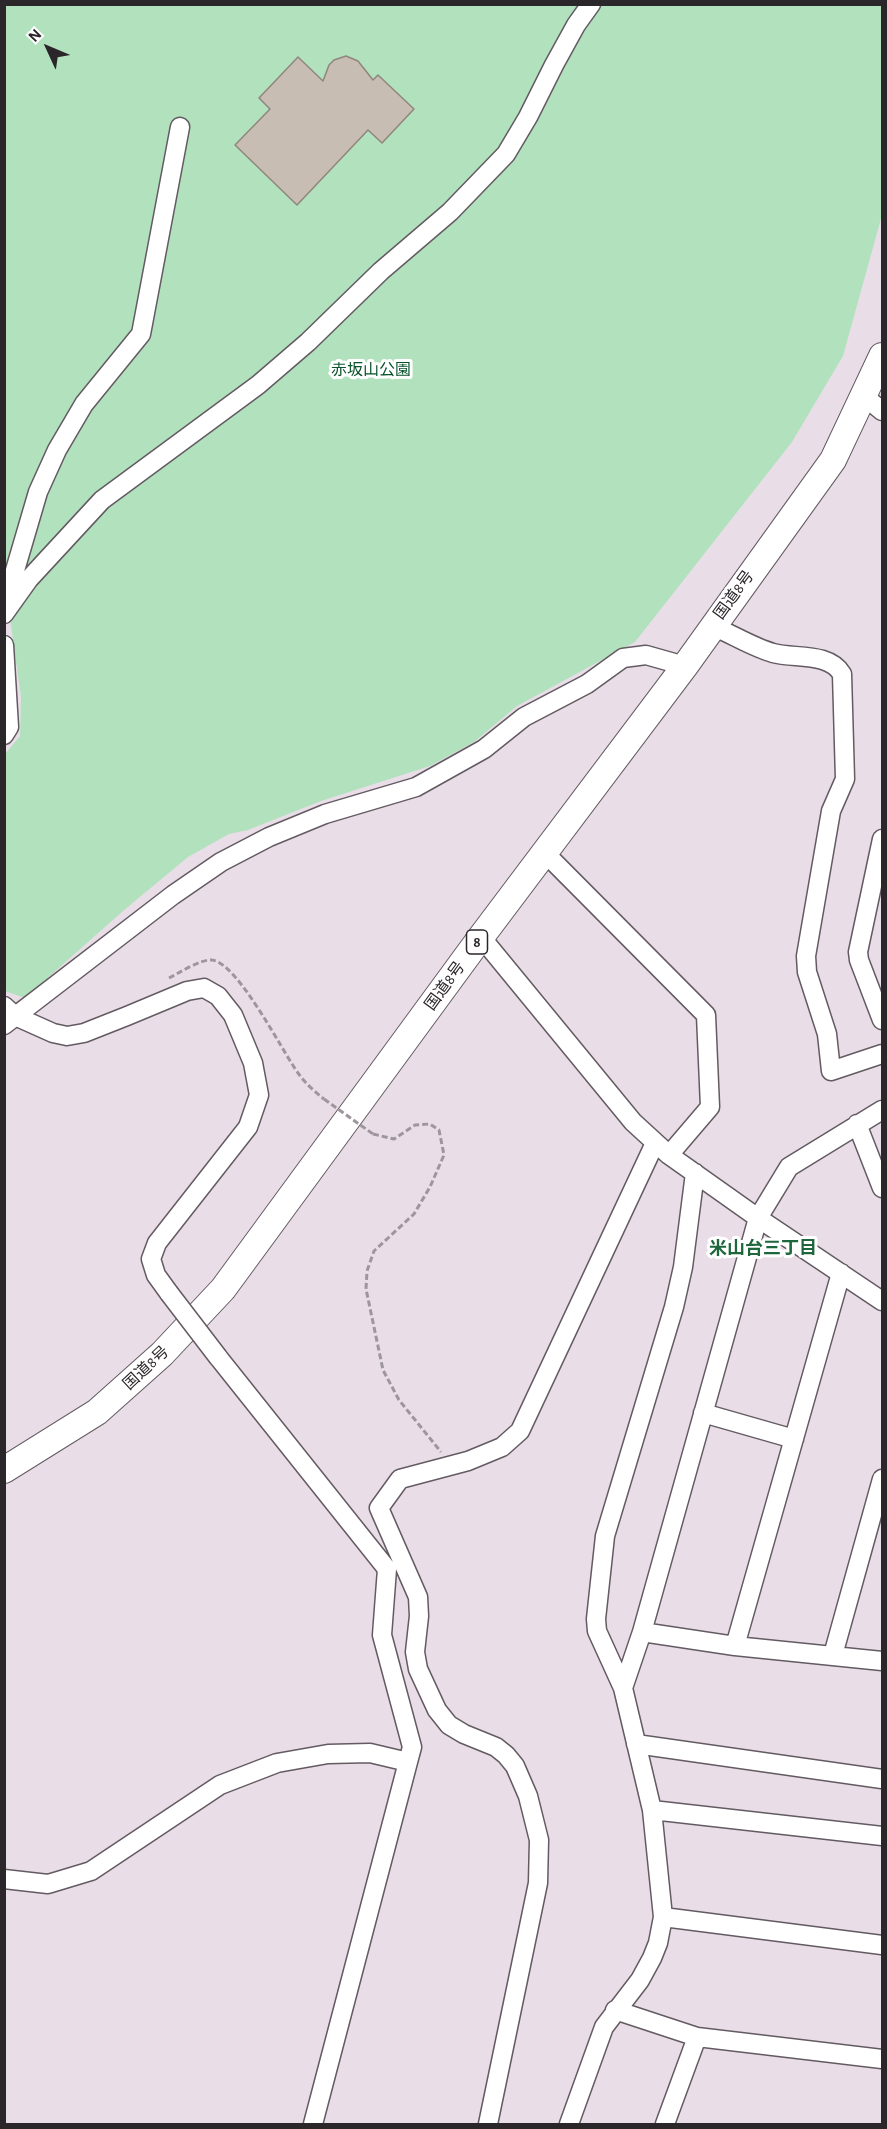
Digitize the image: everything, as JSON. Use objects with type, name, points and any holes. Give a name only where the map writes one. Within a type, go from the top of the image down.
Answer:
[{"type":"highway","name":"国道8号","points":[[4,1470],[97,1412],[162,1354],[223,1289],[544,852],[685,666],[833,460],[873,403],[882,356]]},
{"type":"street","points":[[4,614],[29,579],[102,500],[258,385],[308,342],[381,271],[450,212],[506,154],[528,117],[570,35],[591,4]]},
{"type":"street","points":[[4,605],[11,589],[38,492],[57,450],[84,404],[141,334],[180,127]]},
{"type":"street","points":[[712,626],[772,652],[827,661],[837,665],[842,674],[845,779],[831,811],[806,956],[807,972],[827,1034],[831,1071],[882,1054]]},
{"type":"street","points":[[4,645],[9,727],[4,735]]},
{"type":"street","points":[[7,1016],[221,862],[269,837],[325,814],[416,787],[484,749],[524,717],[587,684],[623,658],[646,655],[685,666]]},
{"type":"street","points":[[882,839],[875,909],[858,951],[859,960],[877,996],[882,1020]]},
{"type":"street","points":[[488,2124],[538,1883],[539,1840],[528,1796],[515,1766],[496,1747],[448,1725],[436,1710],[418,1670],[415,1652],[419,1616],[418,1597],[379,1508],[400,1479],[468,1461],[502,1447],[520,1431],[662,1149],[710,1107],[706,1015],[544,852]]},
{"type":"street","points":[[481,937],[633,1122],[662,1149],[758,1218],[882,1301]]},
{"type":"street","points":[[7,1016],[67,1036],[84,1033],[187,991],[204,988],[218,996],[233,1015],[253,1063],[259,1095],[248,1127],[157,1243],[151,1259],[156,1275],[169,1293],[387,1569],[382,1635],[412,1747],[313,2124]]},
{"type":"street","points":[[623,1688],[642,1632],[758,1218],[789,1167],[882,1110]]},
{"type":"street","points":[[857,1124],[882,1188]]},
{"type":"street","points":[[569,2124],[604,2027],[640,1980],[652,1958],[658,1943],[663,1917],[651,1810],[623,1688],[597,1631],[596,1619],[605,1536],[674,1307],[683,1267],[695,1173]]},
{"type":"street","points":[[735,1646],[841,1273]]},
{"type":"street","points":[[703,1413],[794,1439]]},
{"type":"street","points":[[833,1655],[882,1479]]},
{"type":"street","points":[[642,1632],[735,1646],[882,1661]]},
{"type":"street","points":[[636,1744],[882,1779]]},
{"type":"street","points":[[4,1879],[48,1884],[91,1871],[220,1785],[277,1762],[328,1754],[370,1753],[408,1761]]},
{"type":"street","points":[[651,1810],[882,1836]]},
{"type":"street","points":[[663,1917],[882,1945]]},
{"type":"street","points":[[615,2010],[698,2037],[882,2059]]},
{"type":"street","points":[[665,2124],[698,2037]]},
{"type":"path","points":[[324,1099],[373,1134],[394,1139],[415,1125],[430,1124],[439,1130],[444,1155],[430,1187],[414,1214],[374,1251],[367,1271],[366,1289],[383,1370],[399,1400],[452,1465]]},
{"type":"green space","name":"赤坂山公園","points":[[5,5],[882,5],[882,215],[843,356],[792,442],[635,642],[517,706],[474,742],[430,766],[321,801],[248,830],[229,834],[188,857],[25,998],[5,991],[5,754],[20,736],[21,697],[10,619],[4,613]]},
{"type":"building","points":[[346,56],[358,61],[373,80],[378,75],[414,109],[382,143],[368,130],[297,205],[235,145],[270,109],[259,98],[298,57],[323,81],[329,65],[334,60]]},
{"type":"district","name":"米山台三丁目","points":[[763,1249]]}]
